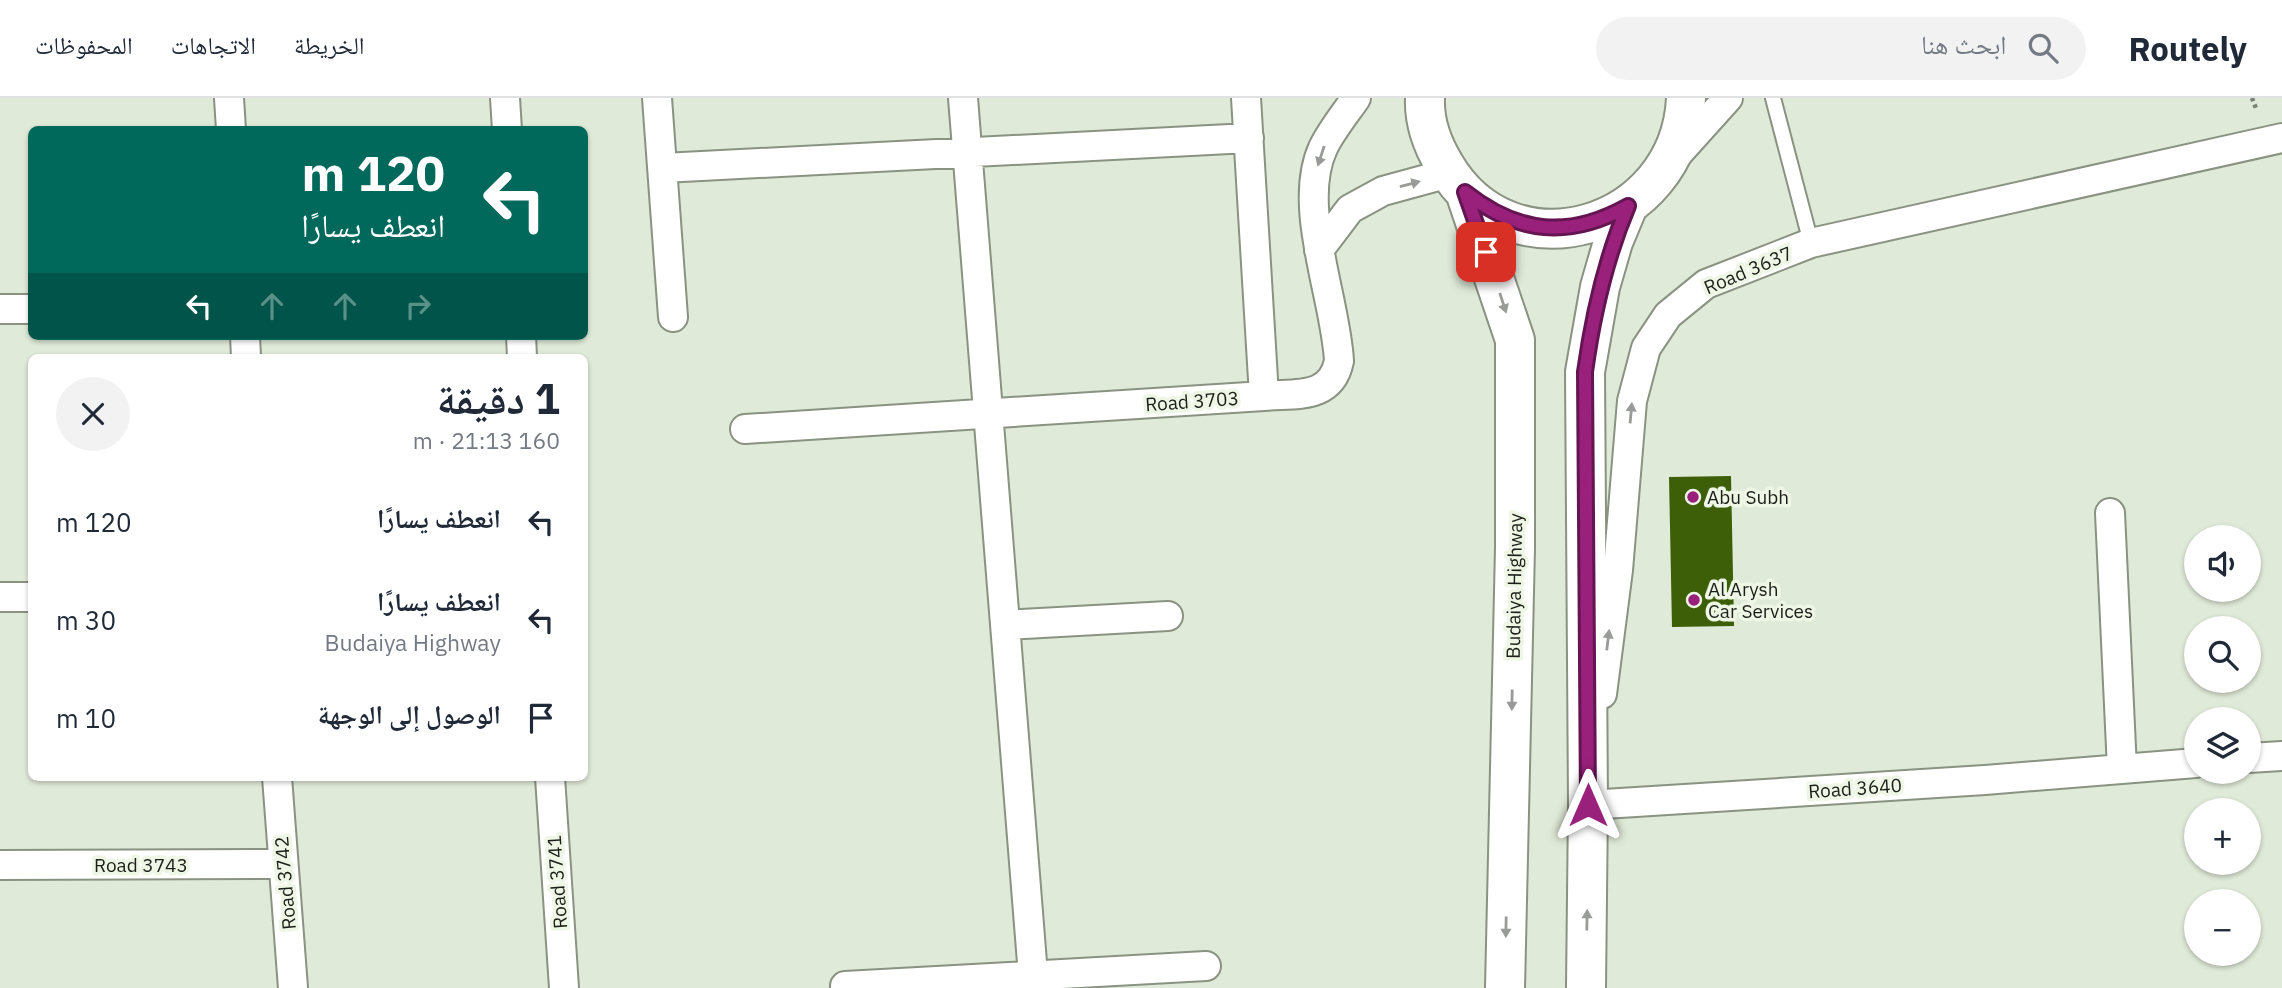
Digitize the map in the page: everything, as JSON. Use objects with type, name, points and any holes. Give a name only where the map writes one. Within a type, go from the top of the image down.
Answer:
[{"type":"main road","name":"Budaiya Highway","points":[[1425,98],[1429,130],[1437,152],[1457,183],[1515,340],[1515,562],[1505,988]]},
{"type":"main road","points":[[1457,183],[1485,208],[1507,219],[1532,226],[1557,229],[1582,226],[1606,218],[1628,206],[1649,189],[1666,168],[1678,144],[1685,117],[1686,98]]},
{"type":"main road","points":[[1586,988],[1588,805],[1585,372],[1600,287],[1613,242],[1628,206]]},
{"type":"street","points":[[229,98],[231,126]]},
{"type":"street","points":[[505,98],[507,126]]},
{"type":"street","points":[[657,98],[673,317]]},
{"type":"street","points":[[963,98],[1033,975]]},
{"type":"street","name":"Road 3703","points":[[745,429],[1264,396],[1246,98]]},
{"type":"street","points":[[1264,396],[1312,393],[1331,381],[1336,372],[1338,350],[1319,250],[1313,185],[1323,148],[1356,98]]},
{"type":"street","points":[[1666,168],[1728,98]]},
{"type":"street","points":[[663,168],[1249,138]]},
{"type":"street","name":"Road 3637","points":[[1588,805],[1618,570],[1632,401],[1646,348],[1668,315],[1706,284],[1811,243],[2282,138]]},
{"type":"street","points":[[1319,250],[1350,209],[1383,191],[1457,183]]},
{"type":"street","points":[[0,309],[28,309]]},
{"type":"street","points":[[2110,513],[2122,769]]},
{"type":"street","points":[[0,597],[28,597]]},
{"type":"street","points":[[1005,625],[1168,616]]},
{"type":"street","points":[[2261,757],[2282,756]]},
{"type":"street","name":"Road 3640","points":[[1588,805],[1985,780],[2184,764]]},
{"type":"street","name":"Road 3742","points":[[277,781],[293,988]]},
{"type":"street","name":"Road 3741","points":[[550,781],[564,988]]},
{"type":"street","name":"Road 3743","points":[[0,865],[283,864]]},
{"type":"street","points":[[845,986],[1206,966]]},
{"type":"lane","points":[[1773,98],[1811,243]]},
{"type":"building","points":[[1731,476],[1734,626],[1672,627],[1669,477]]},
{"type":"place","name":"Abu Subh","points":[[1693,497]]},
{"type":"place","name":"Al Arysh Car Services","points":[[1694,600]]},
{"type":"route","points":[[1486,252],[1465,192],[1485,208],[1507,219],[1557,229],[1582,226],[1606,218],[1628,206],[1613,242],[1600,287],[1585,372],[1588,805]]}]
